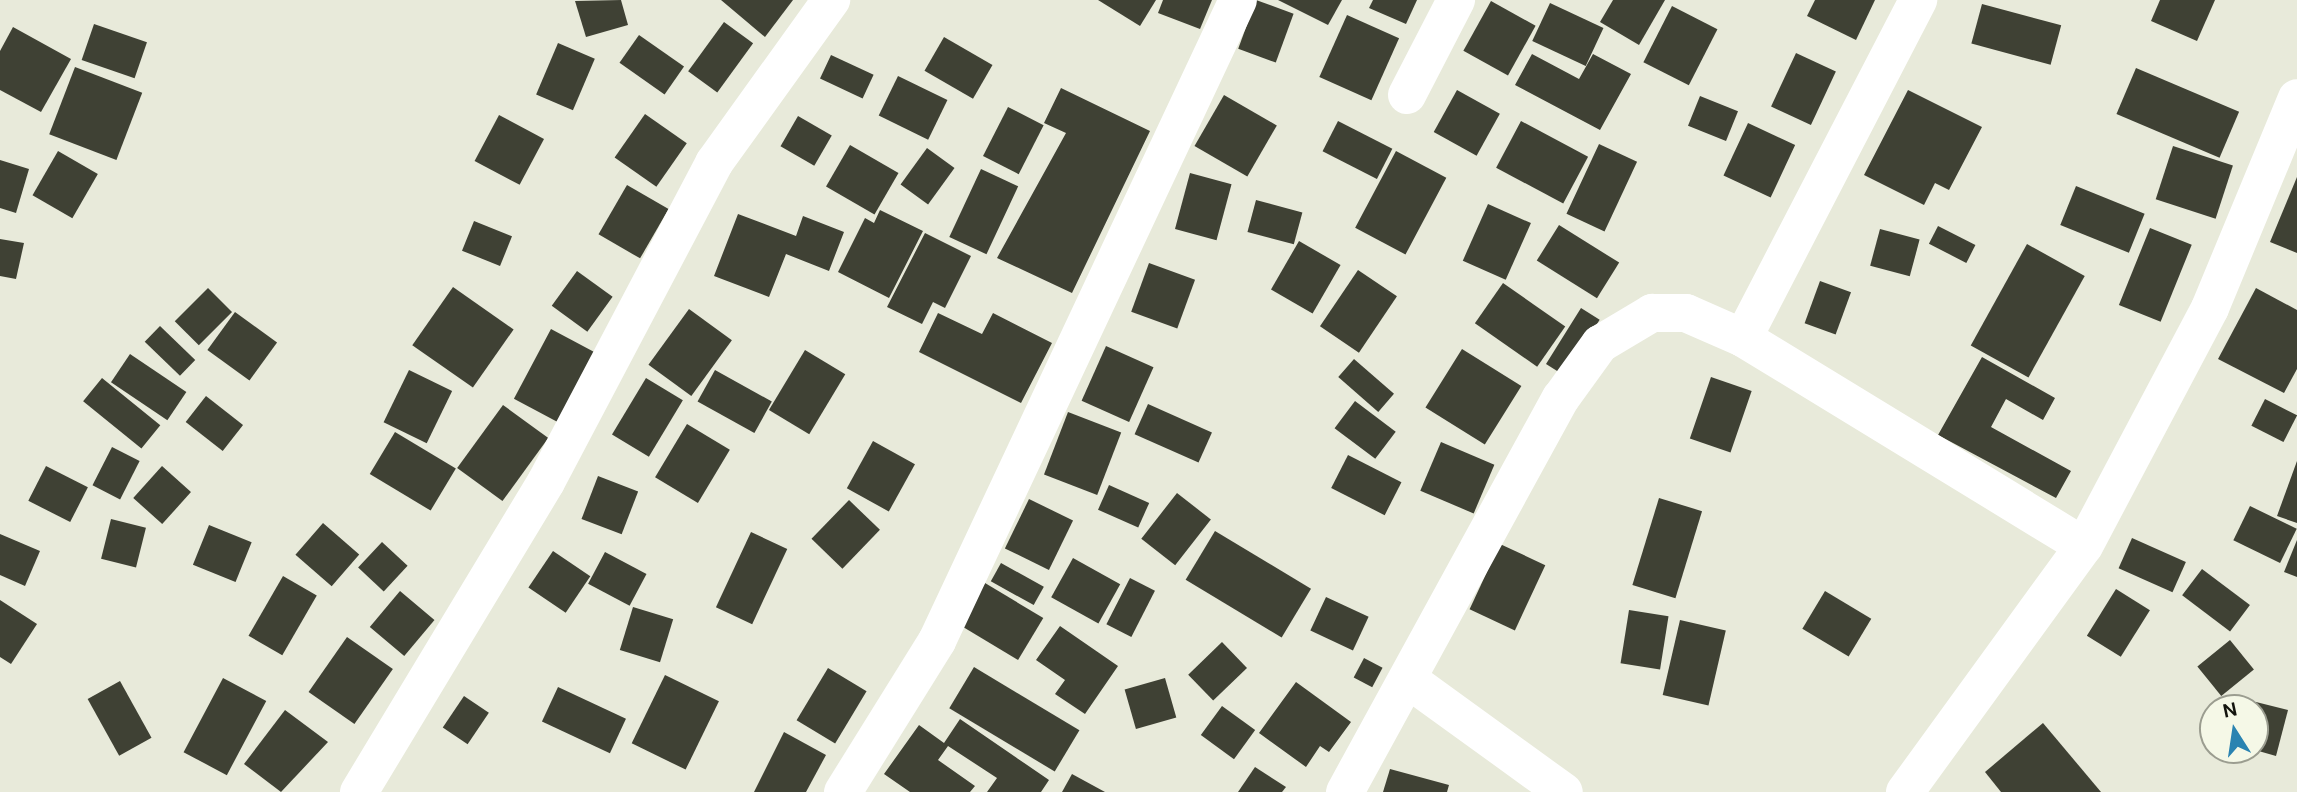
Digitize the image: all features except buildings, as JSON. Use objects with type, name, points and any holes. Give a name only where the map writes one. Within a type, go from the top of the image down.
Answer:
[{"type":"street","points":[[359,792],[546,482],[714,163],[831,0]]},
{"type":"street","points":[[843,792],[937,641],[1238,0]]},
{"type":"street","points":[[1407,95],[1456,0]]},
{"type":"street","points":[[1743,338],[1918,0]]},
{"type":"street","points":[[1905,792],[2084,546],[2210,308],[2297,98]]},
{"type":"street","points":[[1345,792],[1409,680],[1510,485],[1600,344],[1652,313],[1686,313],[1743,338],[2084,546]]},
{"type":"street","points":[[1409,680],[1564,792]]}]
